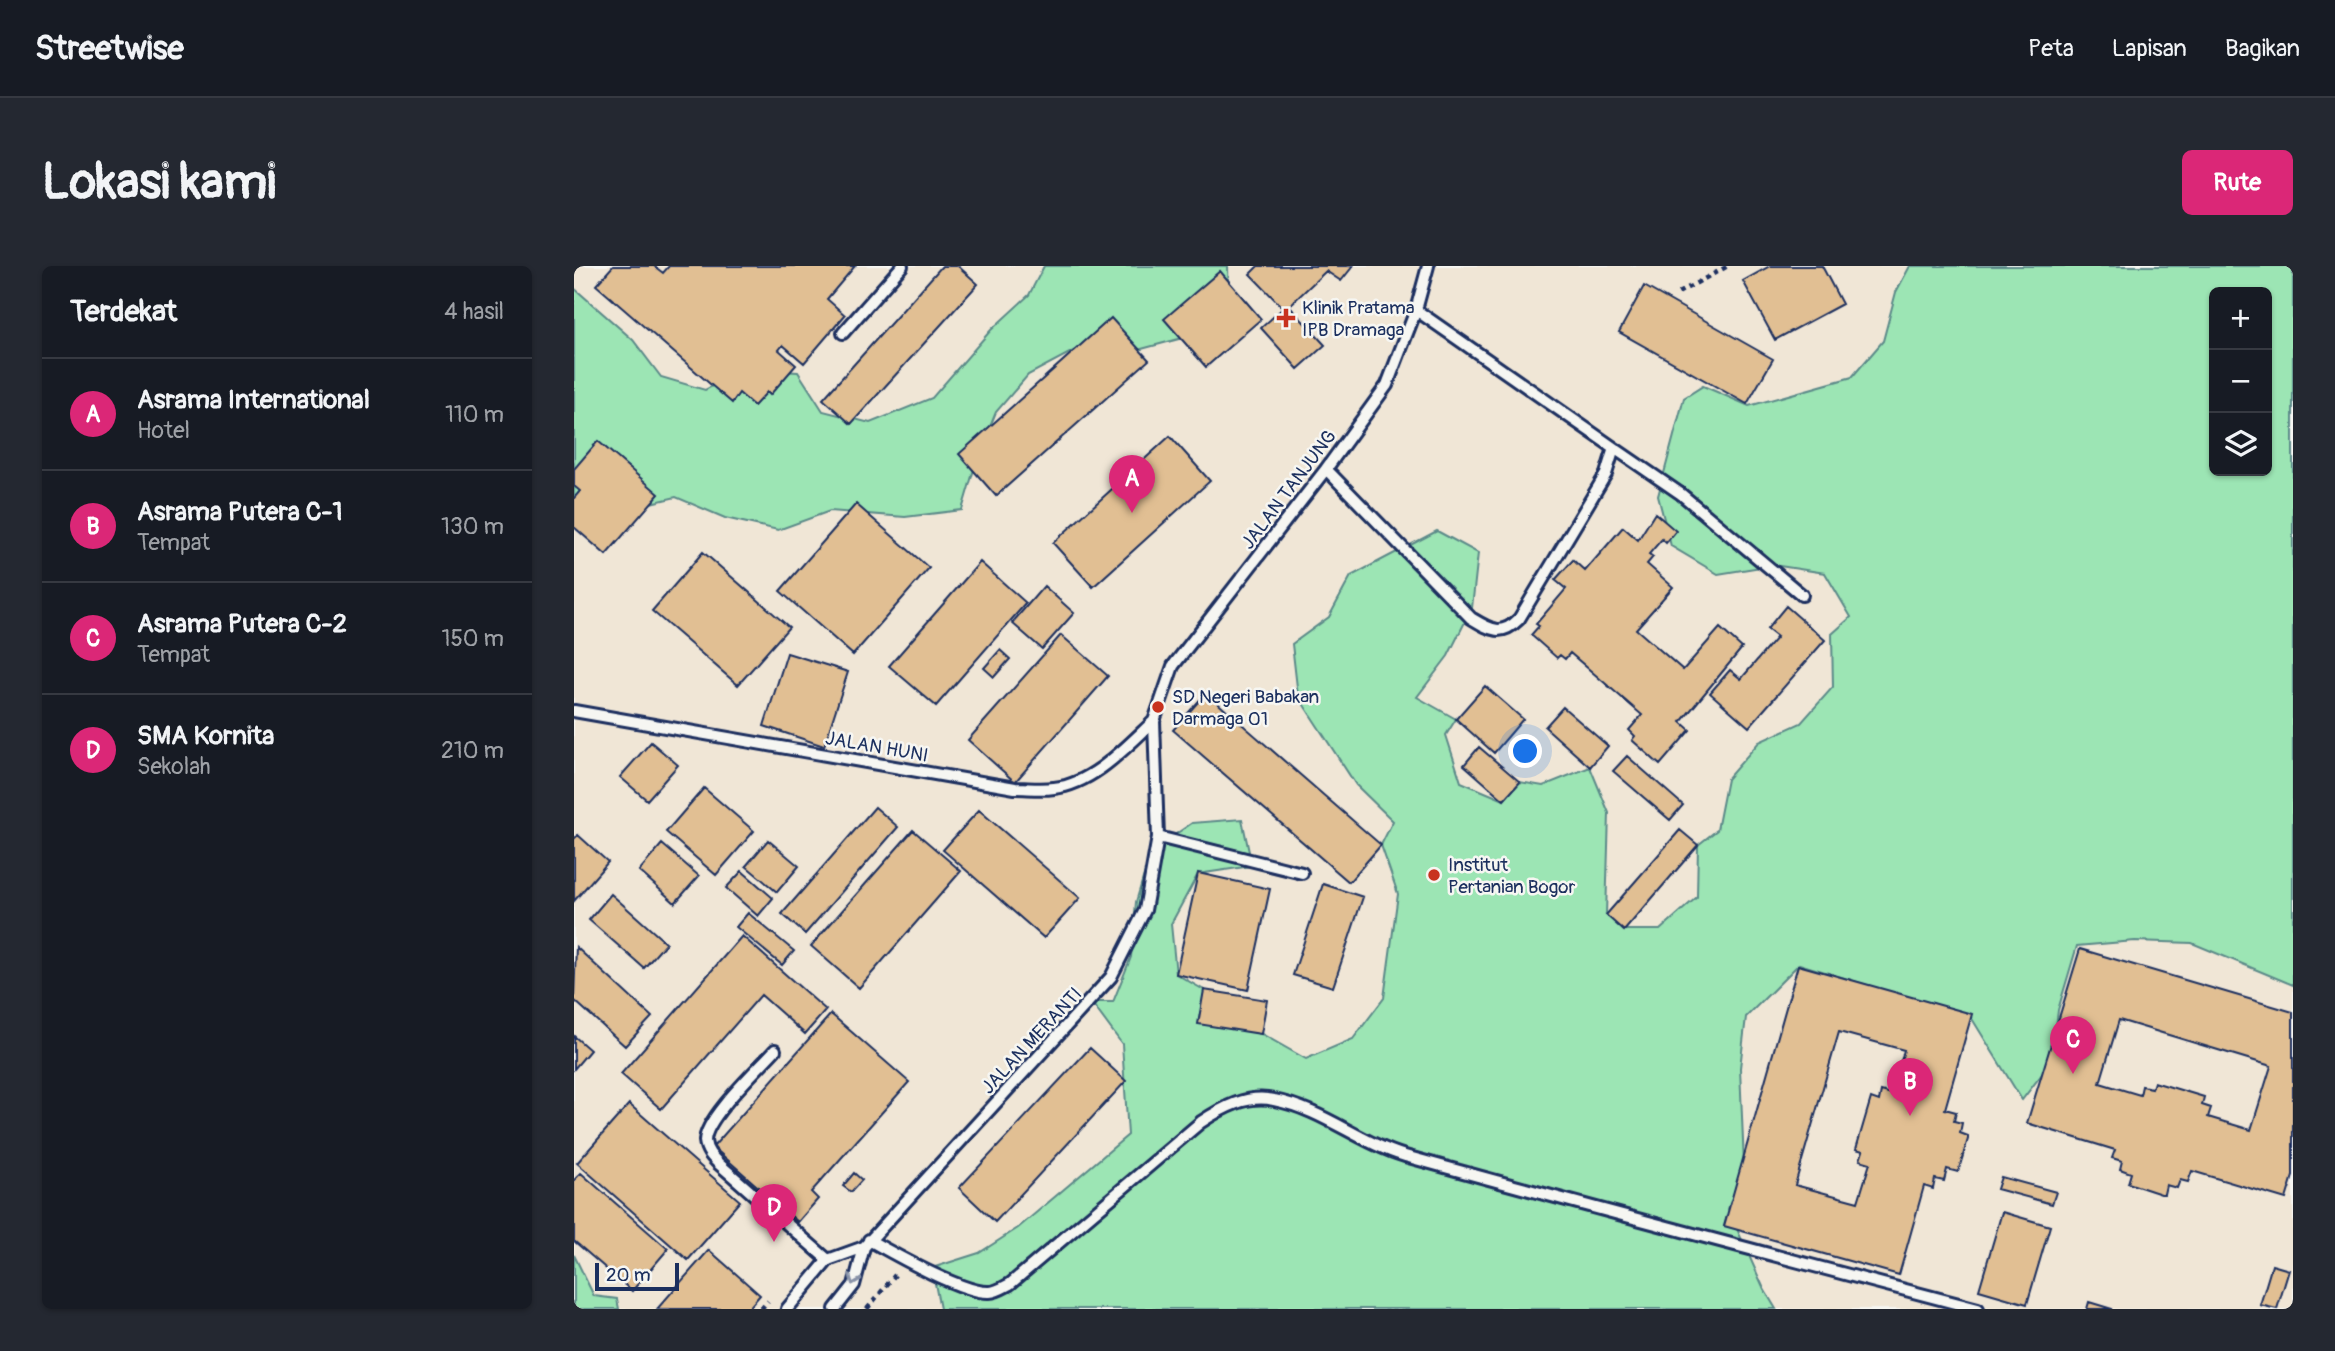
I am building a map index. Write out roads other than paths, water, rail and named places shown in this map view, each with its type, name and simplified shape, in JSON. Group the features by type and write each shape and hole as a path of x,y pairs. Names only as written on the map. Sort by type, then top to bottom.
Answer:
{"lane":[{"path":"843,333 902,266"},
{"name":"JALAN TANJUNG","path":"1154,721 1173,666 1326,470 1387,385 1416,310 1428,266"},
{"path":"1416,310 1665,481 1802,595"},
{"path":"1326,470 1471,618 1493,632 1506,631 1520,619 1606,474 1614,448"},
{"name":"JALAN HUNI","path":"574,711 1028,788 1056,788 1081,779 1115,758 1154,721"},
{"name":"JALAN MERANTI","path":"828,1260 867,1243 1111,977 1145,910 1158,837 1154,721"},
{"path":"1158,837 1302,873"},
{"path":"775,1050 708,1128 705,1140 708,1153 828,1260 787,1309"},
{"path":"835,1309 854,1285 867,1243 977,1292 993,1293 1010,1284 1201,1122 1228,1104 1273,1099 1317,1114 1398,1154 1597,1210 1978,1309"}],"place":[{"name":"Klinik Pratama IPB Dramaga","path":"1286,318"},
{"name":"Asrama International","path":"1132,513"},
{"name":"SD Negeri Babakan Darmaga 01","path":"1158,707"},
{"name":"Institut Pertanian Bogor","path":"1434,875"},
{"name":"Asrama Putera C-2","path":"2073,1074"},
{"name":"Asrama Putera C-1","path":"1910,1116"},
{"name":"SMA Kornita","path":"774,1242"}]}
